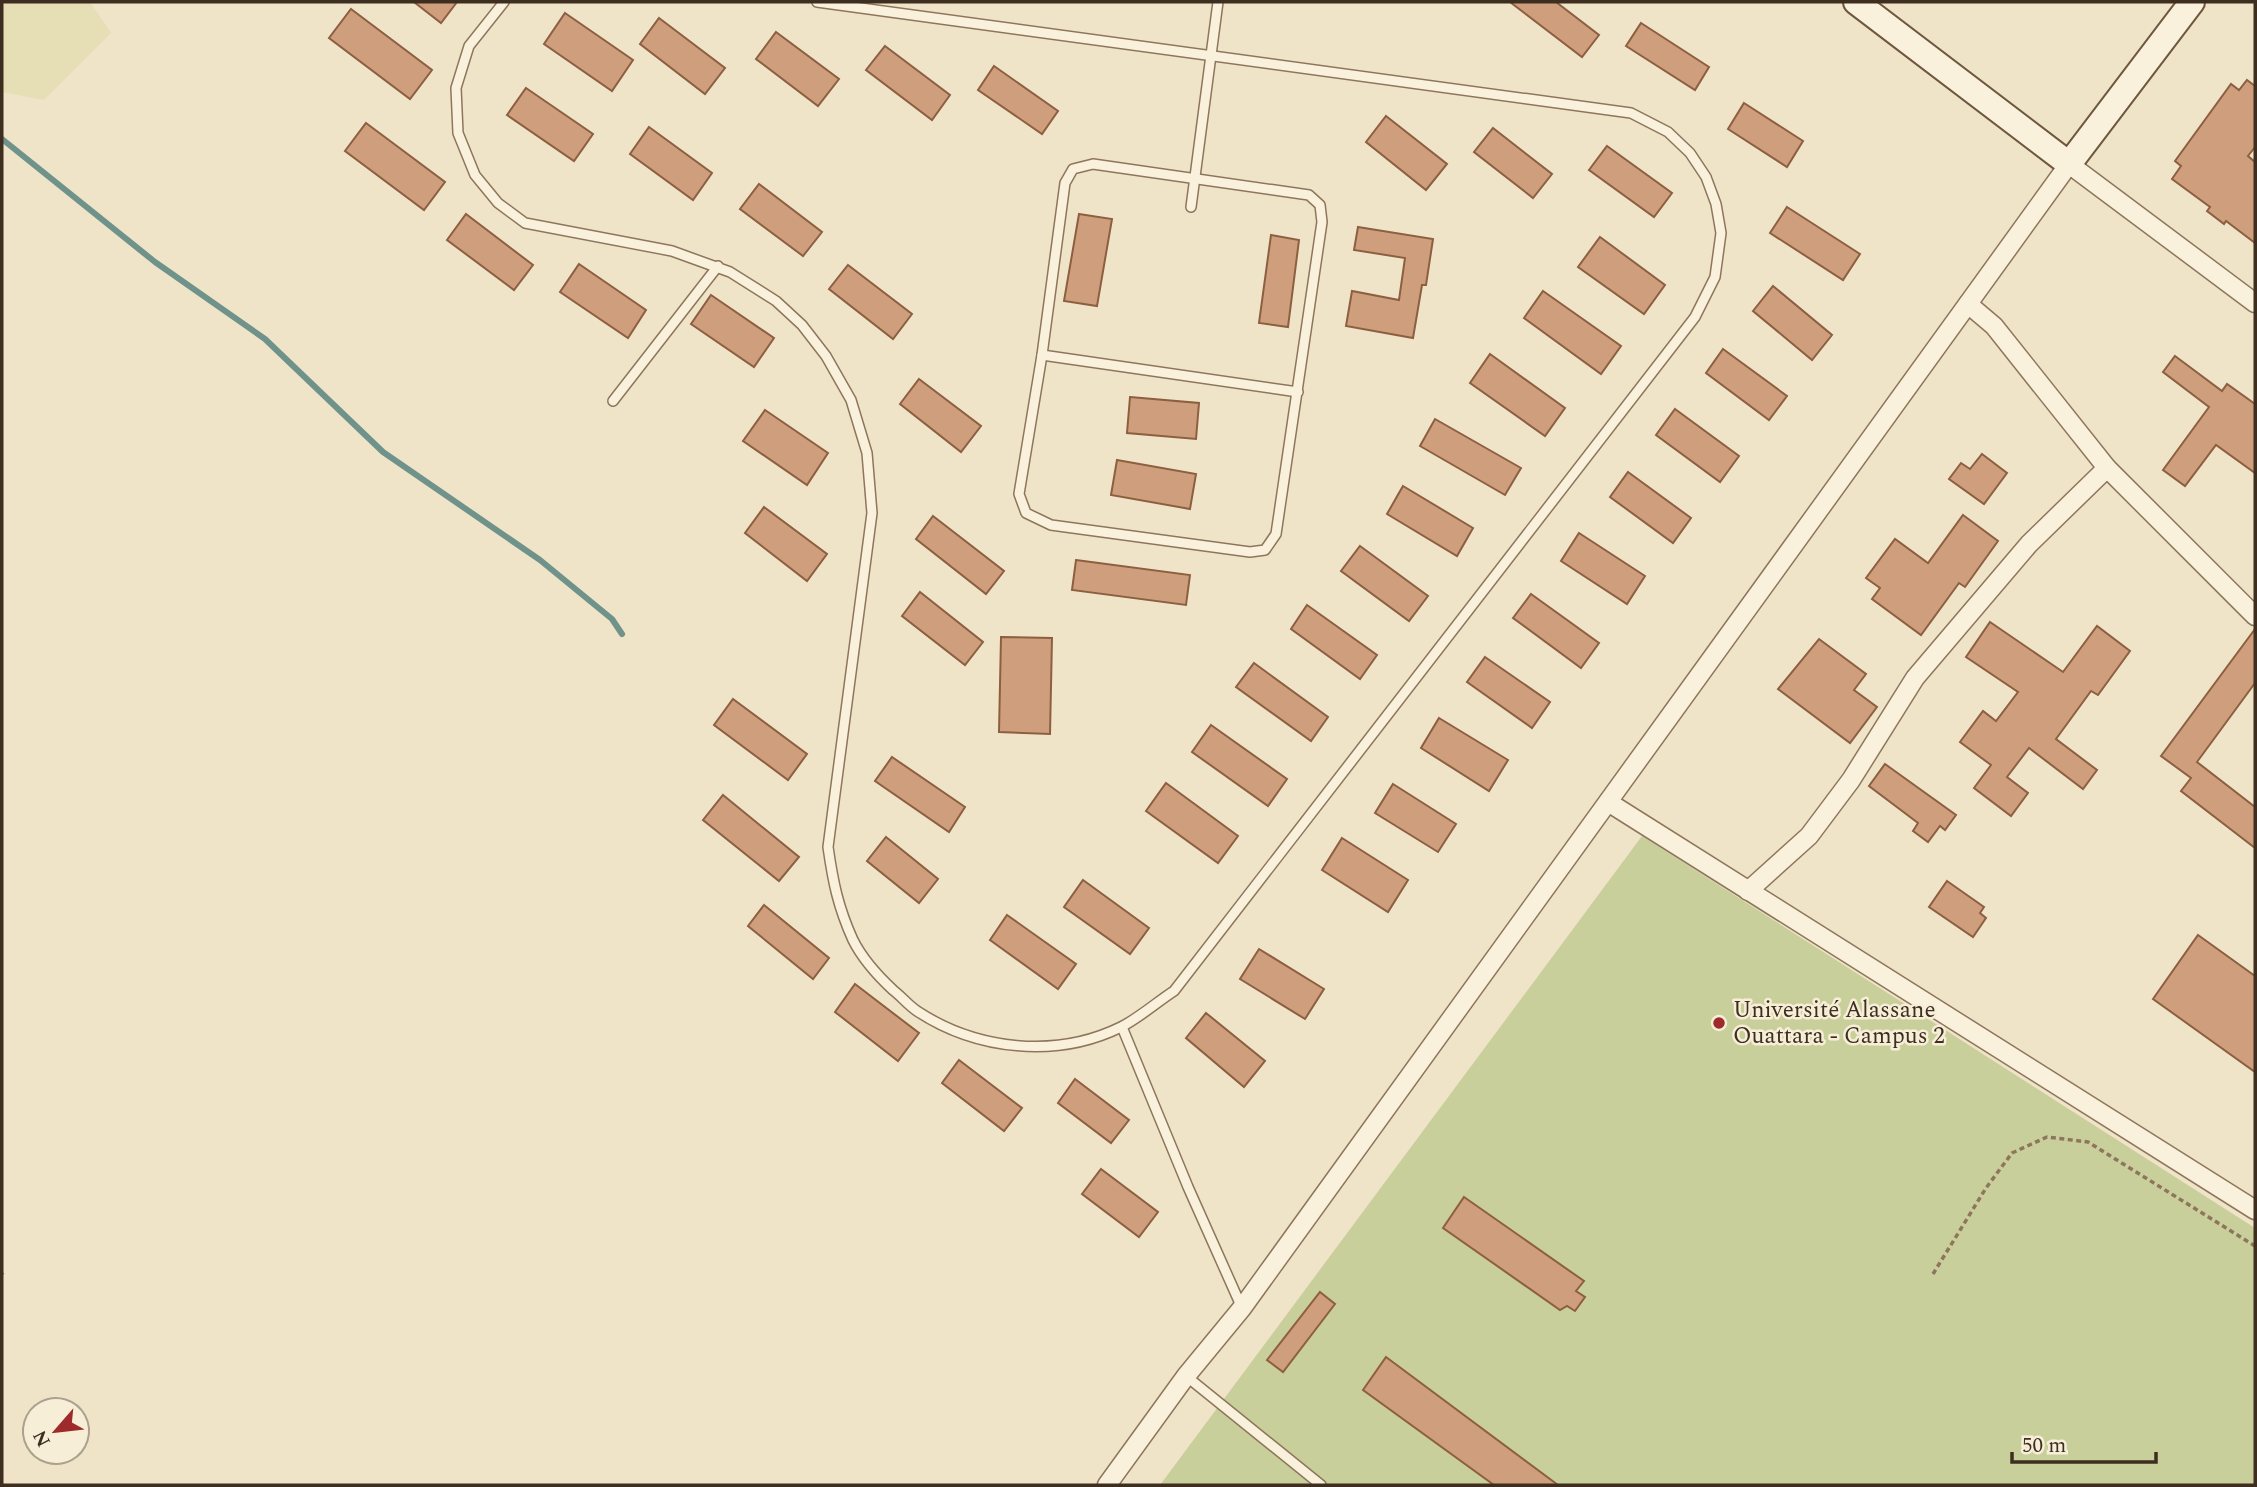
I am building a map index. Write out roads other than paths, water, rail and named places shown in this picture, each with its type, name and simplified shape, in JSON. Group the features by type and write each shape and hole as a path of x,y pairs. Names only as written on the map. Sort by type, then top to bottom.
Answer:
{"street":[{"path":"1856,2 2255,303"},
{"path":"1107,1485 1186,1376 1242,1308 2069,164 2192,2"},
{"path":"1968,304 1994,326 2107,468 2255,616"},
{"path":"1748,891 1809,836 1851,780 1915,678 2029,544 2107,468"},
{"path":"1608,802 2255,1210"}],"lane":[{"path":"504,2 469,46 456,88 458,133 475,175 498,203 525,223 672,251 718,266 776,301 802,325 826,356 851,400 867,453 872,513 828,848 835,895 854,942 879,977 916,1010 966,1036 1007,1045 1058,1046 1090,1039 1122,1027 1174,991 1695,317 1715,277 1721,233 1713,195 1706,177 1690,153 1668,132 1631,113 817,2"},
{"path":"1191,206 1219,2"},
{"path":"1093,164 1195,177 1309,195 1320,205 1322,222 1276,534 1265,550 1250,552 1051,525 1026,513 1019,494 1042,355 1065,183 1073,169 1093,164"},
{"path":"612,401 718,266"},
{"path":"1042,355 1298,392"},
{"path":"1122,1027 1188,1187 1242,1308"},
{"path":"1186,1376 1321,1485"}],"waterway":[{"path":"2,139 155,262 265,339 383,452 540,560 612,619 622,634"}],"place":[{"name":"Université Alassane Ouattara - Campus 2","path":"1719,1023"}]}
